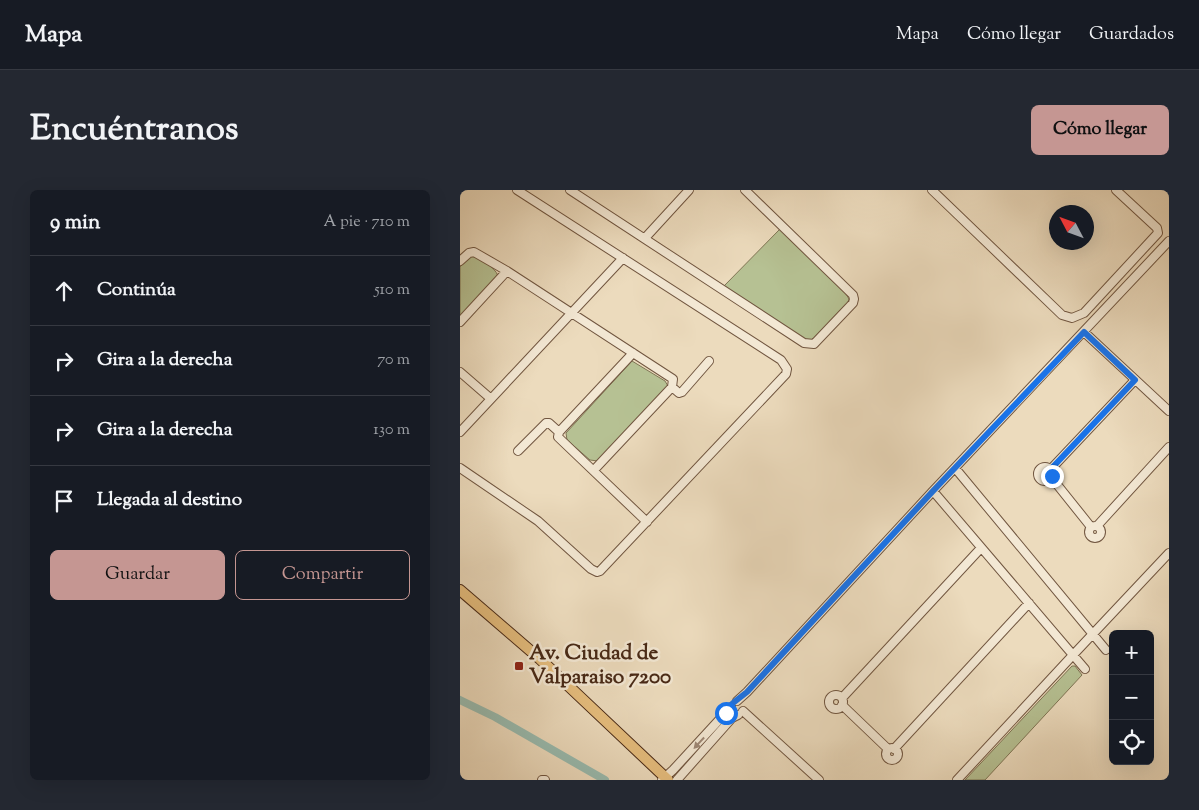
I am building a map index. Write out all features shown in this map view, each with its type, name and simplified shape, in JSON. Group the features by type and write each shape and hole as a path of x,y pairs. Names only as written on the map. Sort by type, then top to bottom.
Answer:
{"main road":[{"path":"460,590 540,659 665,779"}],"street":[{"path":"460,468 530,515 591,570 596,572 605,568 786,374 787,369 781,360 517,190"},
{"path":"570,190 804,343 814,344 853,302 853,295 745,190"},
{"path":"646,238 689,190"},
{"path":"932,190 1062,315 1072,318 1084,313 1158,233 1157,228 1116,190"},
{"path":"677,780 741,708 747,692 1169,240"},
{"path":"460,261 469,253 474,252 507,271 673,379 672,387 594,470"},
{"path":"460,432 623,258"},
{"path":"460,322 507,271"},
{"path":"1084,332 1169,411"},
{"path":"633,352 559,432 558,437 647,522"},
{"path":"672,387 682,392 709,361"},
{"path":"460,372 490,398"},
{"path":"1135,380 1051,474 1094,527 1169,447"},
{"path":"518,451 546,423 549,423 559,432"},
{"path":"955,468 1106,650"},
{"path":"933,491 1085,669"},
{"path":"981,548 842,702 891,749 1028,604"},
{"path":"957,780 1169,553"},
{"path":"665,779 733,703 741,708 819,780"}],"green space":[{"path":"780,229 849,299 810,340 805,339 724,286"},
{"path":"471,256 487,263 498,276 460,317 460,267"},
{"path":"632,361 665,381 668,386 598,461 590,460 567,440 566,433"},
{"path":"1072,666 1075,666 1082,675 985,780 965,780"}],"waterway":[{"path":"460,700 495,717 605,780"}],"place":[{"name":"Av. Ciudad de Valparaiso 7200","path":"519,666"}],"route":[{"path":"726,713 733,703 747,692 933,491 1084,332 1135,380 1050,470 1052,476"}]}
